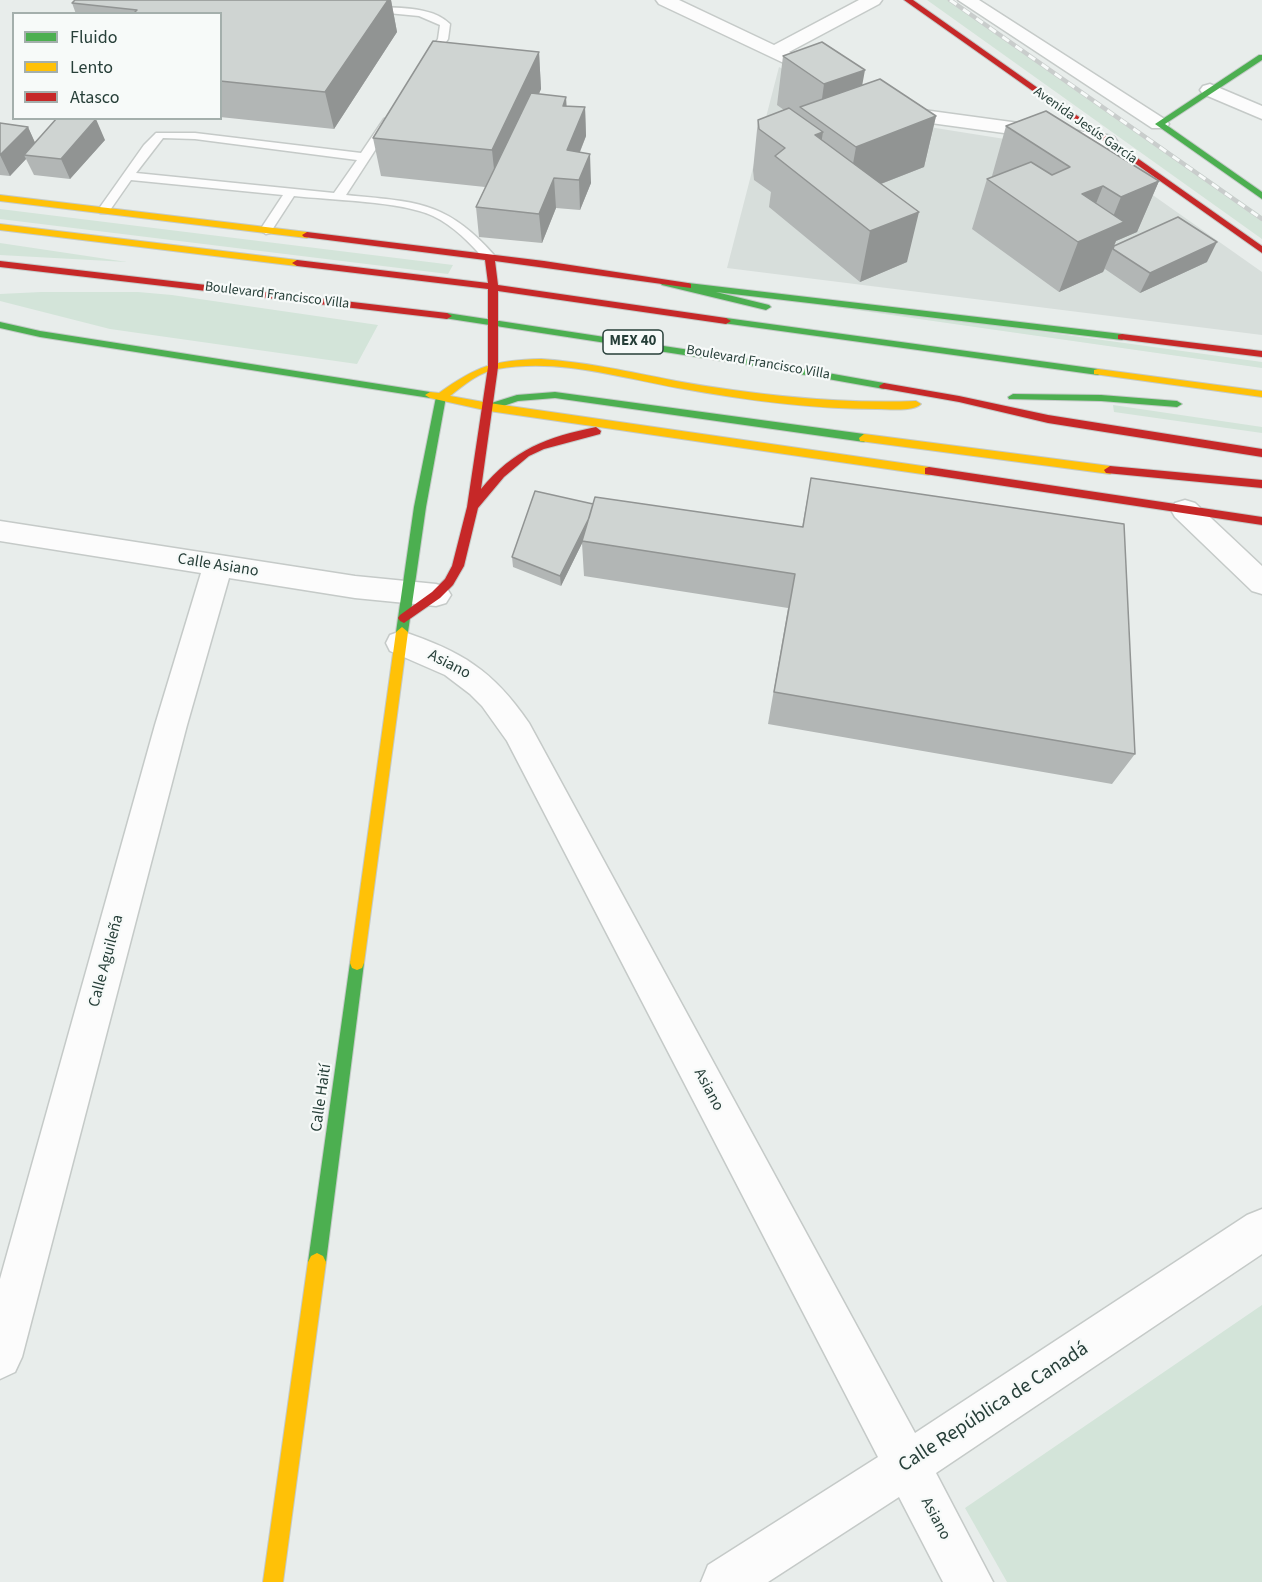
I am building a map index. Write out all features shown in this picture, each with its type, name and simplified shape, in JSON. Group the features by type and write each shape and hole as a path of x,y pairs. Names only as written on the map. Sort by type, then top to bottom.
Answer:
{"street":[{"path":"665,0 839,83"},
{"name":"Avenida Jesús García","path":"908,0 1262,250"},
{"path":"967,0 1159,124 1262,196"},
{"path":"776,51 864,1"},
{"path":"1159,124 1262,57"},
{"path":"1210,90 1262,112"},
{"path":"876,102 900,112 916,115 1107,141"},
{"path":"0,198 490,258 665,283 1262,354"},
{"name":"MEX 40","path":"0,227 493,287 889,344 1262,394"},
{"path":"412,612 449,582 458,566 473,507 493,367 493,287 490,258"},
{"name":"Boulevard Francisco Villa","path":"0,264 493,321 644,344 959,399 1048,418 1262,453"},
{"path":"30,282 89,274"},
{"path":"665,283 781,311"},
{"path":"801,317 889,344"},
{"path":"0,325 40,334 441,397 489,407 646,428 1262,521"},
{"path":"0,332 40,334"},
{"path":"441,397 456,386 493,367 532,362 558,364 761,396 863,407 1030,396 1101,398 1189,405"},
{"path":"489,407 534,395 579,398 996,456 1201,480 1262,484"},
{"name":"Calle Haití","path":"280,1570 412,612 420,507 441,397"},
{"path":"473,507 519,455 538,444 562,436 646,428"},
{"path":"1185,510 1262,583"},
{"name":"Calle Asiano","path":"0,531 218,566 412,612"},
{"name":"Calle Aguileña","path":"0,1357 168,737 218,566"},
{"name":"Asiano","path":"412,612 443,660 472,675 501,704 518,732 969,1582"},
{"name":"Calle República de Canadá","path":"725,1582 906,1466 1262,1230"}],"lane":[{"path":"364,8 423,15 433,17 445,24 444,37 424,66"},
{"path":"338,197 393,113"},
{"path":"104,210 155,139 169,134 364,158"},
{"path":"130,176 290,194 386,201 428,209 460,226 490,258"},
{"path":"266,230 290,194"}],"shaded area":[{"path":"779,67 885,120 1093,153 1262,272 1262,335 727,268"}],"green space":[{"path":"927,0 952,0 1262,216 1262,239"},
{"path":"0,209 453,265 448,274 0,219"},
{"path":"0,243 127,262 0,255"},
{"path":"138,292 172,295 378,325 357,364 110,329 0,301 0,294"},
{"path":"827,302 1262,362 1262,368 828,306"},
{"path":"1113,405 1262,427 1262,433 1114,412"},
{"path":"1262,1305 1262,1582 1007,1582 965,1508"}],"building":[{"path":"75,0 388,0 325,92 222,81 222,12 135,12 137,10 72,3"},
{"path":"433,41 539,52 492,150 373,138"},
{"path":"822,42 865,70 824,84 783,56"},
{"path":"880,79 936,116 856,147 800,107"},
{"path":"531,93 566,97 563,106 585,107 567,150 590,154 579,180 554,178 539,214 476,207"},
{"path":"789,108 823,132 815,135 919,212 870,231 775,156 785,148 759,129 758,120"},
{"path":"1046,111 1159,181 1121,197 1103,186 1082,194 1124,222 1078,242 987,179 1031,162 1052,175 1070,167 1006,126"},
{"path":"55,120 95,120 61,159 24,155"},
{"path":"0,123 28,127 0,155"},
{"path":"1178,217 1217,242 1150,273 1113,249 1114,246"},
{"path":"811,478 1124,524 1135,754 774,692 795,574 582,541 595,497 803,527"},
{"path":"535,491 593,504 589,518 560,576 512,557"}],"railway":[{"path":"950,0 1262,219"}],"traffic: fast":[{"path":"1262,57 1159,124 1262,196"},
{"path":"665,283 766,307"},
{"path":"688,286 1122,337"},
{"path":"447,316 749,362 884,386"},
{"path":"726,321 1098,372"},
{"path":"0,325 40,334 430,395"},
{"path":"489,407 517,398 555,395 864,438"},
{"path":"402,632 420,507 441,397"},
{"path":"1013,397 1101,398 1177,404"},
{"path":"317,1262 357,963"}],"traffic: slow":[{"path":"0,198 307,235"},
{"path":"0,227 297,263"},
{"path":"441,397 467,378 488,368 541,362 586,366 676,384 796,402 856,405 916,404"},
{"path":"1098,372 1262,394"},
{"path":"430,395 489,407 929,471"},
{"path":"864,438 1110,470"},
{"path":"357,963 402,632"},
{"path":"273,1582 317,1262"}],"traffic: jam":[{"path":"908,0 1262,250"},
{"path":"307,235 544,264 688,286"},
{"path":"404,618 436,595 449,582 458,566 473,507 493,367 493,287 490,258"},
{"path":"297,263 493,287 726,321"},
{"path":"0,264 447,316"},
{"path":"1122,337 1262,354"},
{"path":"884,386 959,399 1048,419 1262,453"},
{"path":"474,506 500,475 526,454 556,440 596,431"},
{"path":"1110,470 1262,484"},
{"path":"929,471 1262,521"}]}
